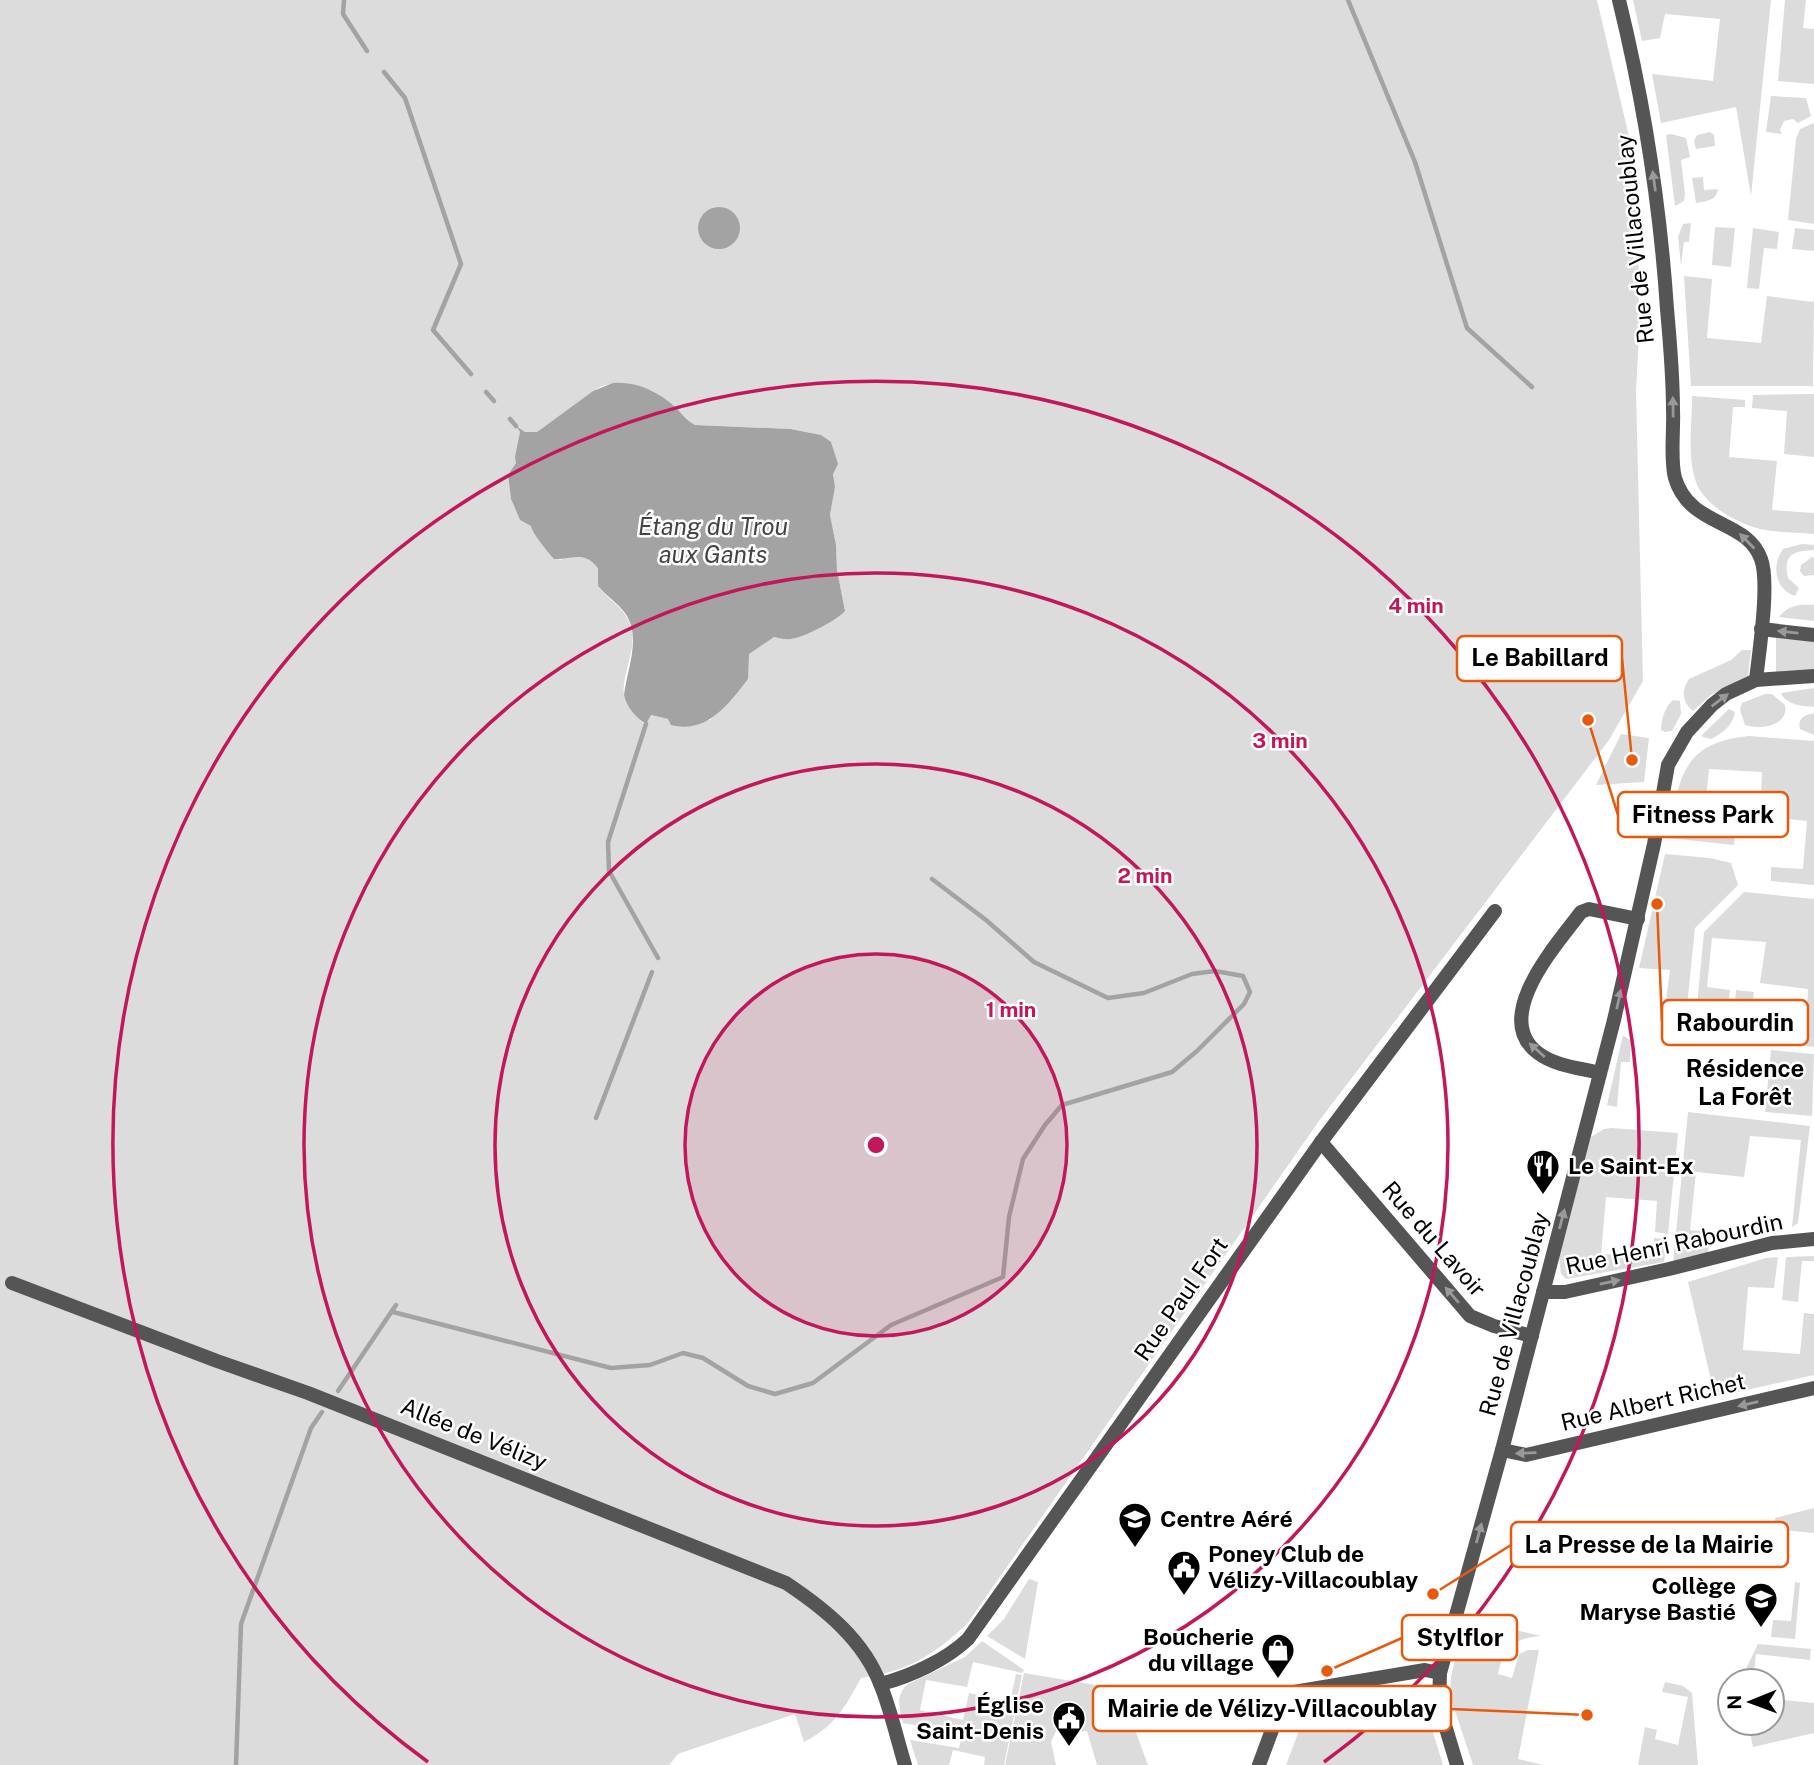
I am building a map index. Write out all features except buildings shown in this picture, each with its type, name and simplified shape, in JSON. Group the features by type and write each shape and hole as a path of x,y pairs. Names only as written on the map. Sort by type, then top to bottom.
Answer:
{"street":[{"name":"Rue de Villacoublay","path":"1619,0 1643,107 1662,241 1673,391 1674,475 1681,494 1691,506 1742,535 1754,546 1761,559 1765,579 1761,629"},
{"path":"1814,635 1761,629 1756,680 1814,676"},
{"name":"Rue de Villacoublay","path":"1457,1765 1439,1705 1440,1674 1502,1450 1600,1073 1638,919 1665,778 1675,751 1687,732 1712,705 1726,694 1756,680"},
{"path":"1600,1073 1553,1061 1536,1052 1525,1037 1520,1021 1523,1004 1535,975 1581,912 1589,909 1638,919"},
{"name":"Rue Paul Fort","path":"881,1684 943,1658 968,1639 1321,1142 1495,911"},
{"name":"Rue du Lavoir","path":"1321,1142 1470,1316 1494,1326 1532,1336"},
{"name":"Rue Henri Rabourdin","path":"1543,1292 1565,1292 1772,1242 1814,1239"},
{"name":"Allée de Vélizy","path":"12,1283 308,1393 786,1583 814,1602 849,1633 866,1656 881,1684 905,1765"},
{"name":"Rue Albert Richet","path":"1502,1450 1526,1455 1814,1388"},
{"path":"1259,1765 1282,1703 1294,1692 1425,1670 1440,1674"}],"shaded area":[{"path":"0,0 1597,0 1638,175 1639,333 1636,392 1643,681 1609,740 1319,1121 967,1624 919,1660 893,1671 861,1678 832,1722 804,1742 795,1714 678,1754 669,1765 0,1765","holes":["616,383 655,392 695,425 791,429 812,433 833,474 835,487 830,515 845,611 812,632 791,639 774,637 748,654 748,679 710,720 668,719 650,715 646,724 637,717 624,695 632,642 630,624 624,613 598,586 599,568 586,559 571,557 560,560 549,553 531,526 520,520 511,499 508,476 516,463 520,432 517,428 525,432 537,432 593,391"]},
{"path":"1633,0 1771,0 1751,196 1736,107 1661,123 1652,74 1713,81 1720,19 1665,14 1660,38 1642,41"},
{"path":"1785,0 1806,0 1803,28 1814,29 1814,84 1778,81"},
{"path":"1771,96 1806,98 1811,116 1798,123 1793,119 1784,121 1780,130 1782,134 1766,132"},
{"path":"1814,123 1814,224 1788,220 1796,139 1800,129"},
{"path":"1710,132 1714,135 1715,146 1696,149 1694,141 1697,135"},
{"path":"1666,135 1686,138 1690,157 1681,160 1685,194 1684,201 1675,206"},
{"path":"1703,177 1704,190 1718,189 1717,193 1707,201 1696,203 1692,178"},
{"path":"1691,223 1689,242 1684,242 1681,265 1678,237 1683,224"},
{"path":"1715,227 1735,228 1731,267 1712,265"},
{"path":"1753,228 1779,232 1777,249 1764,248 1759,289 1747,288"},
{"path":"1795,228 1814,230 1814,251 1792,249"},
{"path":"1684,276 1712,279 1707,338 1761,343 1767,296 1813,302 1814,298 1813,386 1691,386"},
{"path":"1814,394 1814,457 1784,454 1787,411 1752,408 1753,395"},
{"path":"1692,396 1745,400 1745,407 1733,407 1729,457 1777,461 1772,510 1814,513 1814,534 1760,529 1732,518 1707,499 1700,491 1693,472"},
{"path":"1802,544 1814,545 1814,550 1800,551 1788,559 1788,578 1799,588 1795,596 1779,583 1776,569 1783,549"},
{"path":"1812,557 1814,575 1804,576 1800,571 1801,565"},
{"path":"1814,605 1814,621 1779,617 1795,606"},
{"path":"1776,635 1814,638 1814,670 1776,674"},
{"path":"1742,650 1751,650 1748,676 1711,695 1693,711 1684,696 1689,679 1731,660"},
{"path":"1814,688 1814,707 1790,702 1781,693"},
{"path":"1772,694 1785,705 1783,718 1772,725 1745,725 1740,710 1742,703"},
{"path":"1673,700 1680,701 1681,714 1672,731 1665,732 1661,730 1663,718"},
{"path":"1729,709 1735,712 1727,728 1711,739 1703,737 1702,735"},
{"path":"1814,713 1814,735 1800,729 1799,725 1802,718"},
{"path":"1621,734 1649,738 1644,782 1596,785"},
{"path":"1749,736 1814,741 1814,885 1771,881 1771,867 1803,869 1807,821 1760,816 1762,772 1709,769 1704,818 1737,821 1734,845 1668,838 1680,782 1696,756 1708,747 1726,740"},
{"path":"1665,854 1710,858 1731,863 1738,885 1695,928 1686,1016 1664,1014 1670,970 1639,968"},
{"path":"1744,892 1814,899 1814,1047 1780,1043 1780,1038 1801,1039 1808,989 1760,983 1766,942 1712,938 1707,987 1730,990 1725,1039 1694,1037 1704,932"},
{"path":"1736,990 1754,992 1751,1034 1774,1037 1773,1044 1731,1040"},
{"path":"1623,1035 1631,1041 1630,1062 1621,1062 1617,1107 1607,1105"},
{"path":"1771,1050 1814,1054 1812,1116 1765,1112"},
{"path":"1688,1112 1810,1126 1798,1223 1792,1227 1801,1140 1750,1136 1744,1177 1696,1172 1690,1230 1710,1232 1708,1254 1673,1263"},
{"path":"1611,1128 1678,1133 1668,1234 1655,1232 1657,1201 1606,1197 1601,1254 1652,1256 1654,1238 1667,1239 1664,1262 1566,1279 1561,1274 1559,1257 1591,1137"},
{"path":"1814,1256 1814,1261 1802,1261 1798,1302 1782,1300 1786,1257"},
{"path":"1778,1257 1774,1288 1748,1287 1743,1350 1800,1354 1804,1313 1814,1314 1814,1375 1715,1397 1688,1282 1766,1258"},
{"path":"1814,1508 1814,1533 1774,1529 1775,1518"},
{"path":"1029,1579 1038,1582 1025,1659 987,1636 1004,1619"},
{"path":"1795,1582 1800,1583 1795,1639 1771,1637 1773,1620 1791,1621"},
{"path":"1465,1618 1541,1636 1523,1639 1511,1646 1503,1657 1498,1674 1512,1678 1519,1654 1528,1650 1539,1650 1518,1759 1544,1765 1473,1765 1450,1696 1451,1677"},
{"path":"982,1641 1024,1670 1022,1673 973,1662 967,1687 926,1680 920,1710 963,1720 969,1693 1010,1702 1016,1674 1022,1675 1004,1765 984,1765 985,1757 953,1750 949,1765 918,1765 910,1740 959,1748 962,1734 903,1723 899,1707 901,1693 908,1684 965,1657"},
{"path":"1758,1644 1811,1649 1810,1660 1756,1654 1755,1667 1747,1667"},
{"path":"1024,1673 1120,1689 1148,1765 1097,1765 1087,1731 1076,1732 1069,1728 1056,1731 1051,1742 1056,1765 1005,1765"},
{"path":"1665,1682 1683,1686 1692,1693 1698,1765 1638,1765 1645,1727 1657,1730 1655,1739 1678,1745 1688,1697 1662,1692"},
{"path":"1420,1692 1425,1695 1429,1719 1443,1765 1286,1765 1306,1712"},
{"path":"1786,1700 1814,1703 1814,1733 1753,1747 1751,1737 1786,1737"}],"water":[{"path":"719,207 734,213 740,228 734,243 719,249 704,243 698,228 704,213"},
{"name":"Étang du Trou aux Gants","path":"613,383 638,385 654,392 695,425 791,429 821,435 831,442 838,464 833,474 835,487 830,515 845,611 812,632 791,639 774,637 749,654 748,679 716,715 695,725 671,725 668,719 651,715 646,724 632,711 624,695 633,643 630,622 625,613 598,586 598,568 593,562 577,557 554,559 531,526 520,520 511,499 508,475 516,463 520,432 516,426 525,432 537,432 593,391"}],"waterway":[{"path":"344,0 343,14 367,51"},
{"path":"1348,0 1415,162 1467,328 1532,387"},
{"path":"384,72 405,98 461,264 433,330 471,374"},
{"path":"486,392 494,401"},
{"path":"510,419 516,426"},
{"path":"646,724 608,842 609,871 658,958"},
{"path":"393,1312 611,1368 650,1365 683,1353 703,1358 748,1386 775,1394 813,1383 891,1325 1003,1277 1009,1217 1023,1159 1062,1105 1172,1072 1244,1004 1250,992 1243,976 1215,971 1192,974 1144,993 1108,998 1034,962 986,920 932,879"},
{"path":"596,1118 652,972"},
{"path":"338,1391 396,1305"},
{"path":"236,1765 241,1624 311,1428 322,1412"}],"place":[{"name":"Fitness Park","path":"1588,720"},
{"name":"Le Babillard","path":"1632,760"},
{"name":"Rabourdin","path":"1657,904"},
{"name":"Le Saint-Ex","path":"1543,1196"},
{"name":"Centre Aéré","path":"1135,1549"},
{"name":"La Presse de la Mairie","path":"1433,1594"},
{"name":"Poney Club de Vélizy-Villacoublay","path":"1184,1597"},
{"name":"Collège Maryse Bastié","path":"1761,1629"},
{"name":"Stylflor","path":"1327,1671"},
{"name":"Boucherie du village","path":"1278,1680"},
{"name":"Mairie de Vélizy-Villacoublay","path":"1587,1715"},
{"name":"Église Saint-Denis","path":"1069,1748"}],"district":[{"name":"Résidence La Forêt","path":"1745,1083"}]}
